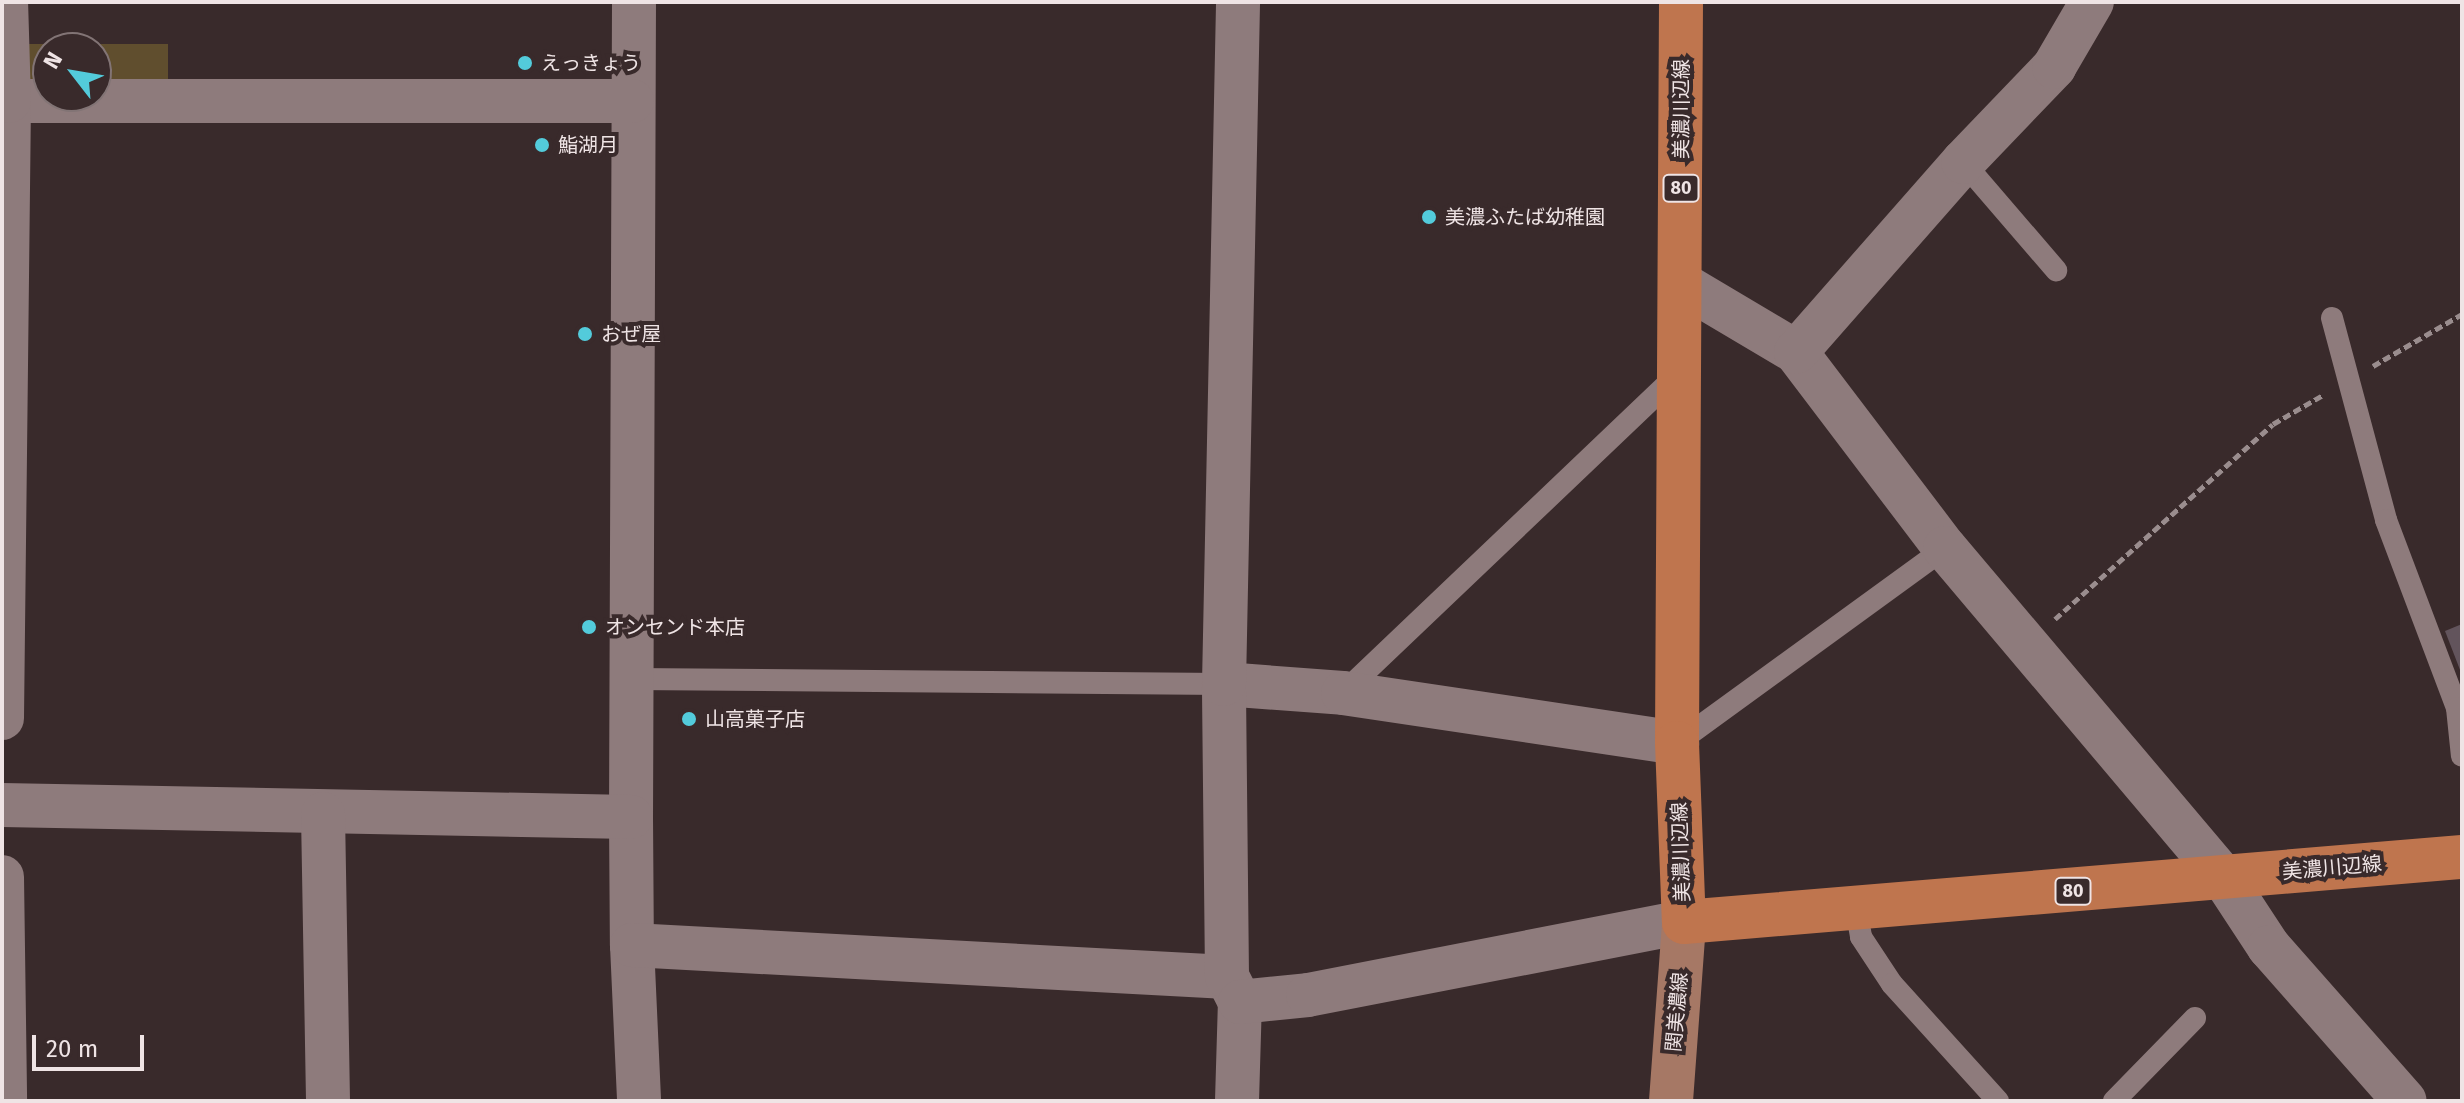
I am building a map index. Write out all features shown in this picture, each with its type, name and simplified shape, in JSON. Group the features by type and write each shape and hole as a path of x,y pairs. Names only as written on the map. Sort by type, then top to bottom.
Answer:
{"main road":[{"name":"美濃川辺線","path":"1681,2 1677,743 1684,922 2462,857"},
{"name":"関美濃線","path":"1671,1101 1684,922"}],"street":[{"path":"2,718 6,2"},
{"path":"634,2 631,817 632,945 639,1101"},
{"path":"1237,1101 1224,684 1238,2"},
{"path":"1796,352 1963,162 2054,67 2092,2"},
{"path":"5,101 632,101"},
{"path":"1680,283 1796,352 1945,548 2223,877 2269,947 2405,1101"},
{"path":"1224,684 1343,693 1677,743"},
{"path":"2,805 323,814 631,817"},
{"path":"323,814 328,1101"},
{"path":"2,877 5,1101"},
{"path":"632,945 1308,995 1684,922"}],"lane":[{"path":"1963,162 2056,270"},
{"path":"2332,318 2386,520 2457,708 2462,756"},
{"path":"1343,693 1677,375"},
{"path":"1677,743 1945,548"},
{"path":"632,679 1224,684"},
{"path":"1856,908 1861,937 1892,984 1998,1101"},
{"path":"2114,1101 2195,1018"}],"path":[{"path":"2026,644 2273,424 2462,314"}],"shaded area":[{"path":"28,44 32,44 32,86 28,86"},
{"path":"112,44 168,44 168,85 112,85"}],"building":[{"path":"2462,624 2462,675 2445,631"}],"place":[{"name":"えっきょう","path":"525,63"},
{"name":"鮨湖月","path":"542,145"},
{"name":"美濃ふたば幼稚園","path":"1429,217"},
{"name":"おぜ屋","path":"585,334"},
{"name":"オンセンド本店","path":"589,627"},
{"name":"山高菓子店","path":"689,719"}]}
